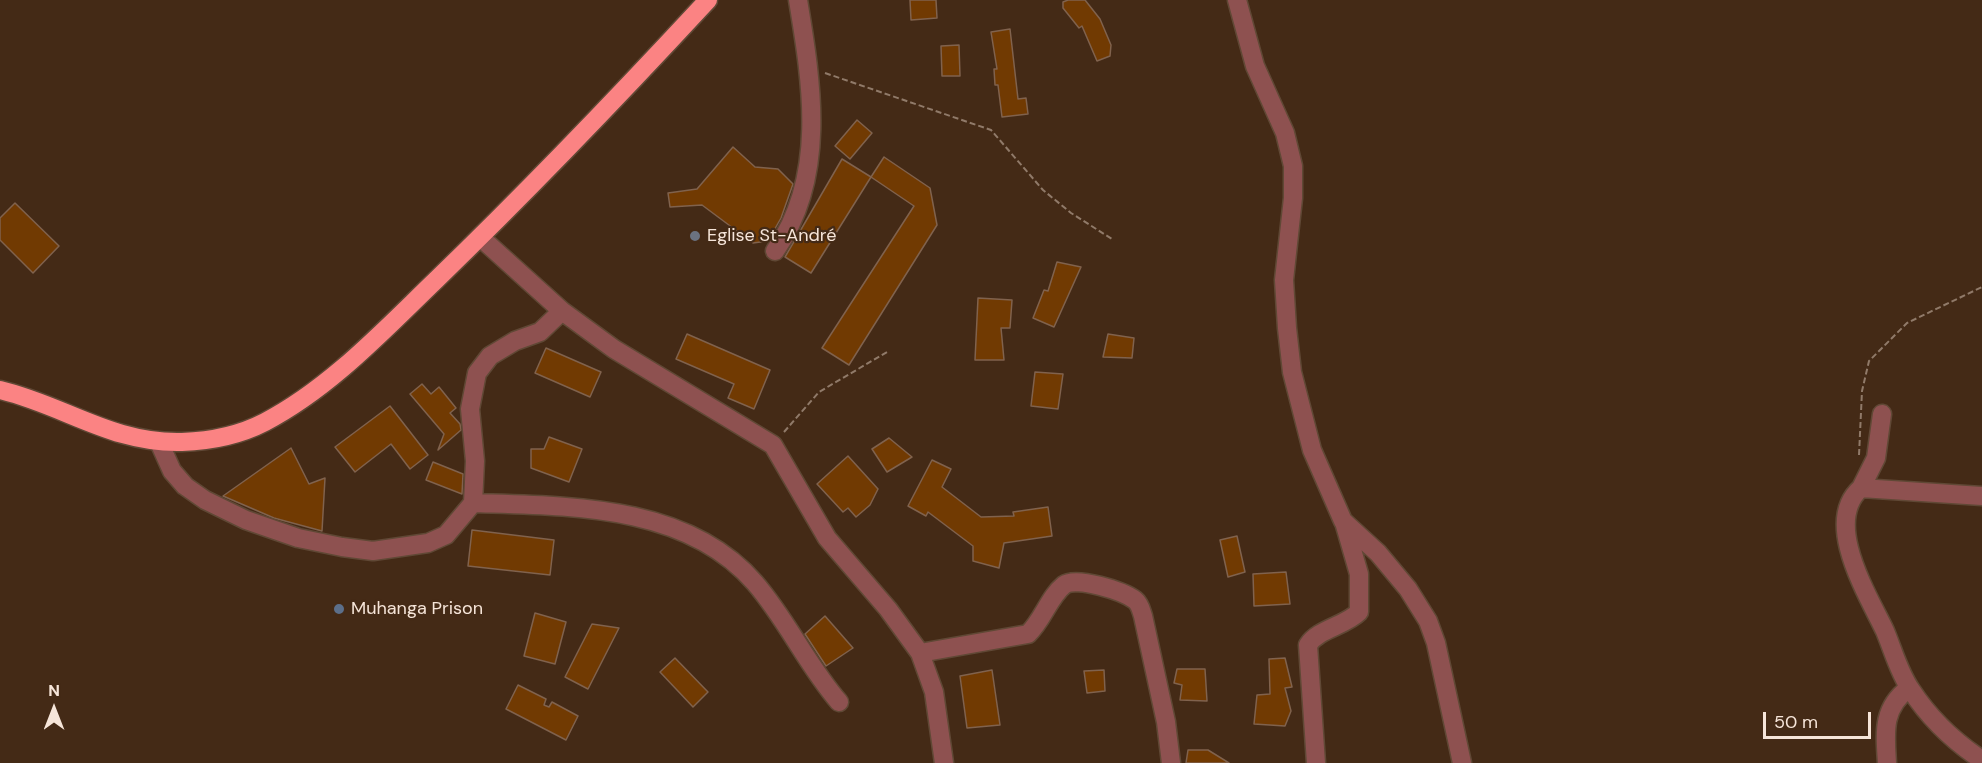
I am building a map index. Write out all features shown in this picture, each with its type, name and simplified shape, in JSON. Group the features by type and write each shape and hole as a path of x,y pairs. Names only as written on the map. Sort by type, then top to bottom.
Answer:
{"highway":[{"path":"2,388 114,434 159,442 212,439 235,434 265,422 330,378 367,347 480,237 708,0"}],"street":[{"path":"775,251 789,232 804,192 812,131 808,68 798,0"},
{"path":"1237,0 1255,66 1285,133 1293,165 1293,198 1284,280 1292,372 1312,450 1343,521 1359,574 1359,612 1346,623 1313,639 1308,645 1316,763"},
{"path":"480,237 562,311 614,349 773,445 827,538 888,609 920,653 934,692 944,763"},
{"path":"159,442 172,471 185,486 205,500 264,526 342,547 373,551 428,543 446,535 473,503 475,461 470,409 477,373 490,356 515,341 540,332 562,311"},
{"path":"1882,414 1876,458 1861,488 1852,495 1846,513 1850,552 1909,688 1946,734 1982,760"},
{"path":"1861,488 1982,496"},
{"path":"473,503 565,505 645,520 697,537 734,562 753,581 789,627 820,680 839,702"},
{"path":"1343,521 1378,553 1408,589 1424,613 1436,643 1462,763"},
{"path":"920,653 1028,633 1036,626 1061,588 1071,581 1083,582 1128,596 1138,602 1143,616 1166,722 1171,763"},
{"path":"1887,763 1886,717 1898,696 1909,688"}],"path":[{"path":"808,68 991,130 1029,177 1043,190 1071,213 1113,239"},
{"path":"1859,456 1862,391 1869,361 1907,323 1982,287"},
{"path":"773,445 801,409 819,392 887,352"}],"building":[{"path":"910,0 936,0 937,18 911,20"},
{"path":"1085,0 1100,19 1111,45 1110,56 1097,61 1082,26 1079,28 1063,8 1063,2"},
{"path":"1010,29 1018,99 1026,98 1028,114 1002,117 998,85 995,85 994,69 997,69 991,32"},
{"path":"959,45 960,76 942,76 941,46"},
{"path":"857,120 872,133 850,159 835,146"},
{"path":"733,147 755,167 778,169 793,184 781,218 768,241 753,243 702,205 670,207 668,193 697,189"},
{"path":"884,157 930,188 937,225 849,365 822,348 914,206 871,177"},
{"path":"842,159 871,177 811,273 785,257"},
{"path":"15,203 59,246 33,273 0,240 0,218"},
{"path":"1057,262 1081,267 1054,327 1033,318 1044,290 1048,291"},
{"path":"978,298 1012,300 1010,328 1001,328 1004,360 975,360"},
{"path":"687,334 770,370 754,409 728,398 734,384 676,359"},
{"path":"1108,334 1134,338 1132,358 1103,357"},
{"path":"546,348 601,372 590,397 535,373"},
{"path":"1035,372 1063,374 1058,409 1031,406"},
{"path":"422,384 431,394 439,387 456,408 450,413 460,424 461,430 438,450 444,434 410,394"},
{"path":"390,406 428,455 410,469 391,444 355,472 335,447"},
{"path":"549,437 582,449 569,482 531,468 531,449 544,449"},
{"path":"889,438 912,457 887,472 872,449"},
{"path":"291,448 309,484 325,478 322,531 274,518 223,496"},
{"path":"848,456 878,489 870,505 856,517 848,508 843,512 817,484"},
{"path":"932,460 951,469 942,487 981,517 1014,516 1013,512 1048,507 1052,536 1004,543 999,568 973,561 973,546 928,512 926,516 908,506"},
{"path":"433,462 463,474 462,494 426,480"},
{"path":"472,530 554,540 550,575 468,566"},
{"path":"1237,536 1245,572 1228,577 1220,540"},
{"path":"1286,572 1290,604 1254,606 1253,574"},
{"path":"535,613 566,622 555,664 524,656"},
{"path":"825,616 853,648 826,666 805,634"},
{"path":"592,624 619,628 588,689 565,677"},
{"path":"675,658 708,692 693,707 660,672"},
{"path":"1285,658 1292,687 1285,688 1291,711 1285,726 1254,724 1257,695 1270,694 1269,659"},
{"path":"1177,669 1205,669 1207,701 1180,700 1182,685 1174,683"},
{"path":"992,670 1000,725 967,728 960,676"},
{"path":"1104,670 1105,691 1087,693 1084,671"},
{"path":"518,685 546,699 544,705 549,707 552,702 578,716 566,740 506,709"},
{"path":"1188,750 1208,750 1229,763 1186,763"}],"place":[{"name":"Eglise St-André","path":"695,236"},
{"name":"Muhanga Prison","path":"339,609"}]}
